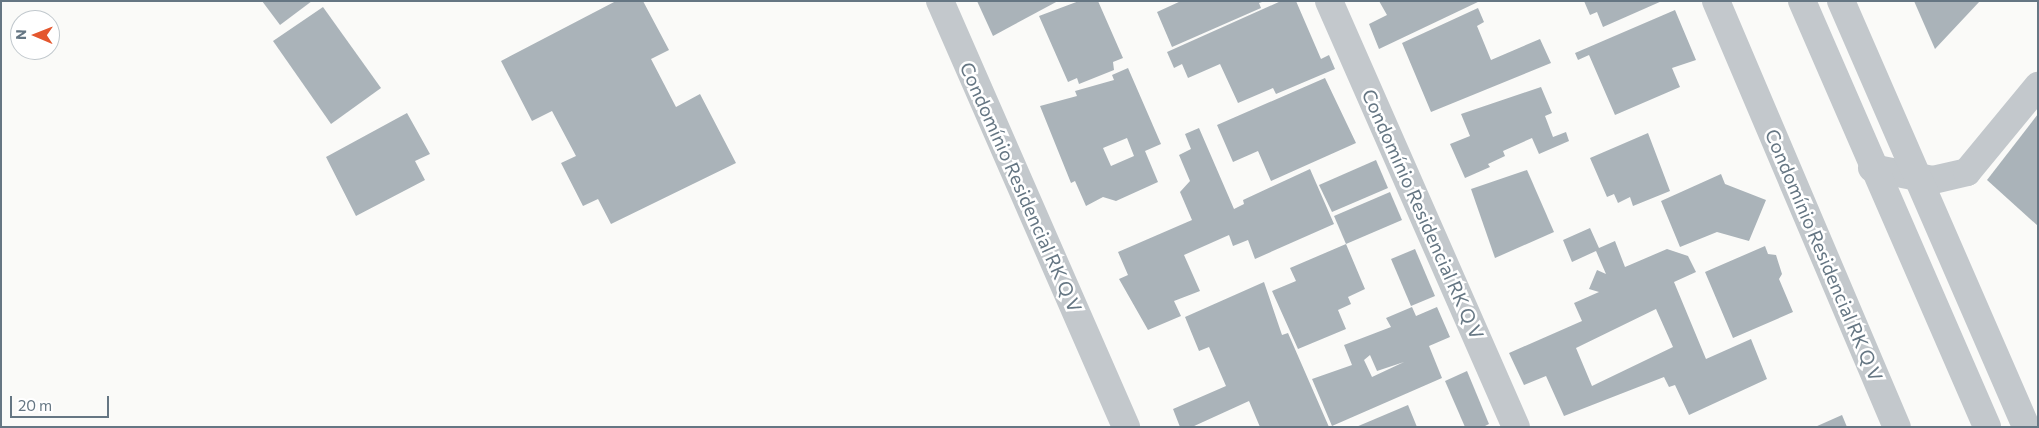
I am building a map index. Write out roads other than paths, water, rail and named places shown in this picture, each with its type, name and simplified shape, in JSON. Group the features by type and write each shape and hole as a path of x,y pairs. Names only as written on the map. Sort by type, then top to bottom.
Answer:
{"street":[{"name":"Condomínio Residencial RK Q V","path":"940,1 1126,427"},
{"name":"Condomínio Residencial RK Q V","path":"1328,1 1516,427"},
{"name":"Condomínio Residencial RK Q V","path":"1716,1 1897,427"},
{"path":"1802,1 1872,168 1987,427"},
{"path":"1842,1 2026,427"},
{"path":"1872,168 1918,178 1950,178 1967,172 2038,86"}]}
